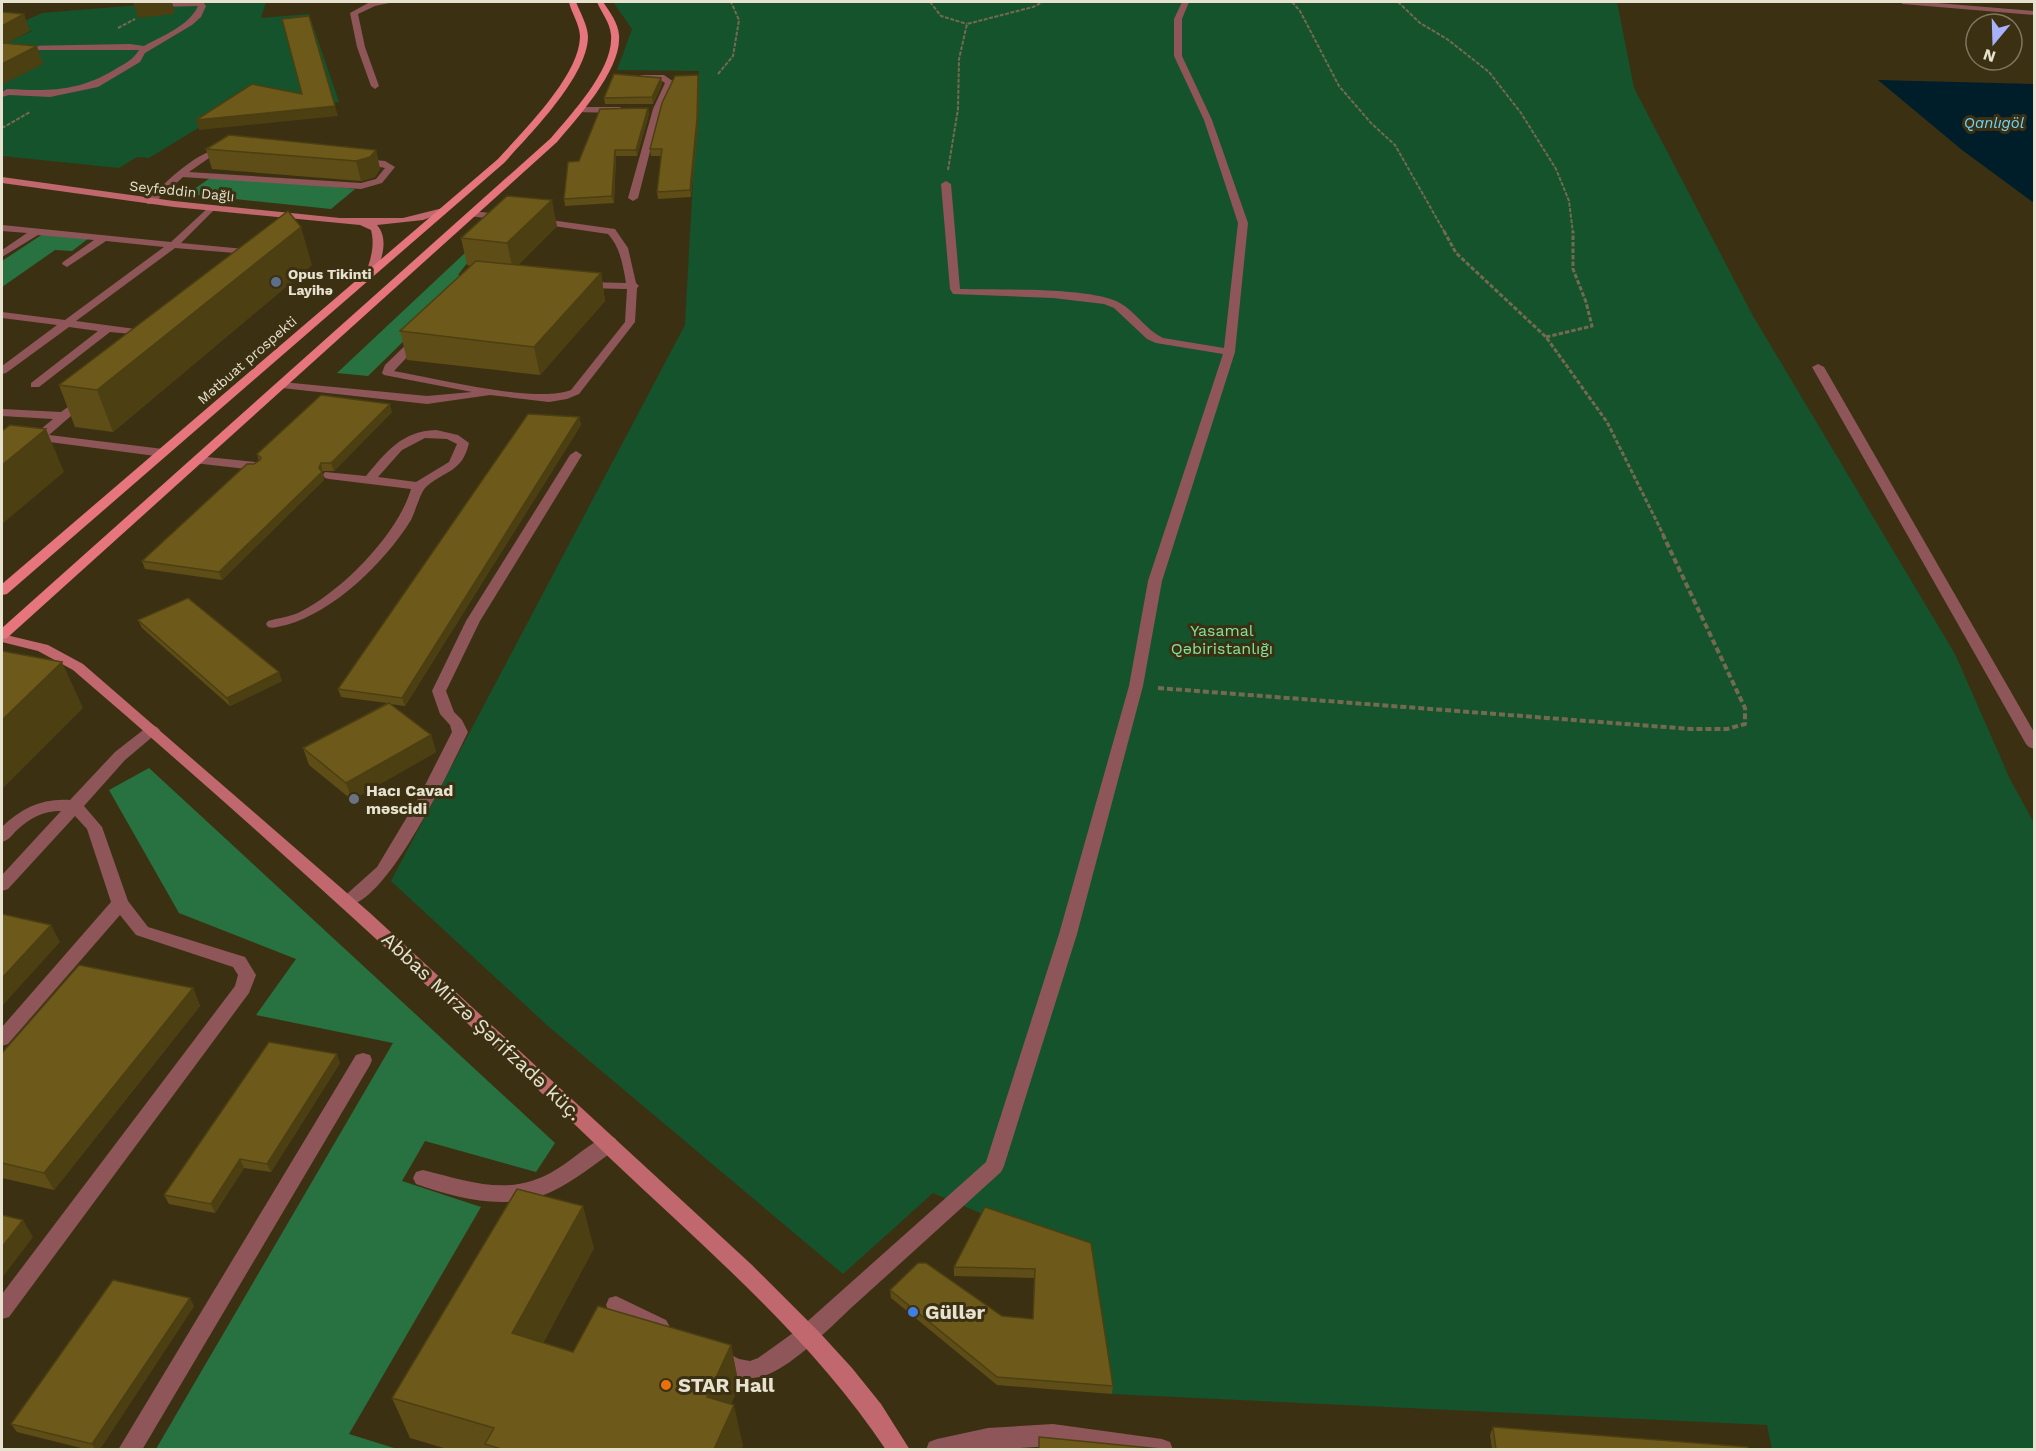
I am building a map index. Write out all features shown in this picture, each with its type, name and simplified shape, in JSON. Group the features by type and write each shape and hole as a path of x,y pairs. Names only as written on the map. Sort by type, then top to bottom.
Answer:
{"main road":[{"name":"Mətbuat prospekti","path":"3,590 522,140 573,72 582,55 584,43 581,22 572,2"},
{"path":"2,636 554,140 578,110 612,54 614,30 600,2"},
{"name":"Seyfəddin Dağlı","path":"2,180 150,202 361,222 407,222 443,210"},
{"path":"361,222 375,228 379,238 379,250 371,273"},
{"name":"Abbas Mirzə Şərifzadə küç.","path":"2,636 57,654 69,661 152,730 347,901 608,1144 807,1335 858,1391 899,1449"}],"lane":[{"path":"2,95 8,92 50,94 95,84 137,60 142,51 189,23 198,15 202,6 200,2 159,5"},
{"path":"375,86 361,47 354,13 372,3 390,2"},
{"path":"705,1352 735,1368 750,1371 765,1366 807,1335 994,1166 1068,934 1136,686 1155,581 1229,352 1244,223 1208,120 1178,56 1178,18 1185,2"},
{"path":"1903,2 2034,13"},
{"path":"26,48 130,46 146,49"},
{"path":"633,198 657,109 670,82 669,80 636,78"},
{"path":"645,110 657,109"},
{"path":"578,110 634,110"},
{"path":"150,202 192,165 218,150 235,148"},
{"path":"183,174 361,186 379,181 390,167 385,164 352,159"},
{"path":"946,184 957,292 1101,300 1118,306 1151,337 1160,341 1229,352"},
{"path":"2,371 172,244 210,209"},
{"path":"430,328 389,367 388,373 490,392 549,398 563,397 575,392 630,322 634,310 634,286 619,237 611,231 473,214"},
{"path":"2,228 252,252 262,256 256,263"},
{"path":"2,254 37,231"},
{"path":"67,264 104,238"},
{"path":"575,284 634,286"},
{"path":"2,315 162,336 153,343"},
{"path":"35,385 107,329"},
{"path":"1818,368 2034,744"},
{"path":"282,385 427,400 490,392"},
{"path":"2,468 90,394"},
{"path":"2,412 63,416"},
{"path":"329,475 369,480 418,486 454,465 462,456 463,442 458,438 420,433 400,445 369,480"},
{"path":"39,436 163,453"},
{"path":"347,901 371,884 383,871 427,797 460,732 457,723 447,714 439,691 473,621 576,455"},
{"path":"198,460 255,466"},
{"path":"273,624 304,615 324,604 358,574 398,529 411,509 418,486"},
{"path":"2,885 120,756 152,730"},
{"path":"2,836 20,818 39,808 57,804 75,806 94,827 120,903 142,931 239,962 247,975 243,988 2,1310"},
{"path":"2,1039 120,903"},
{"path":"129,1449 363,1060"},
{"path":"423,1178 491,1193 514,1193 537,1189 608,1144"},
{"path":"616,1305 675,1336"},
{"path":"937,1449 988,1439 1053,1435 1162,1449"}],"path":[{"path":"40,2 130,2"},
{"path":"718,74 733,56 739,20 731,2"},
{"path":"930,2 941,16 967,24 1033,7 1043,2"},
{"path":"1136,686 1691,729 1727,729 1745,724 1745,708 1681,571 1607,422 1546,337 1456,253 1395,145 1371,123 1339,86 1300,11 1292,2"},
{"path":"1398,2 1420,23 1448,39 1489,72 1521,113 1556,169 1569,201 1574,243 1574,269 1587,302 1592,326 1546,337"},
{"path":"946,184 958,109 959,59 967,24"},
{"path":"2,128 36,108"}],"green space":[{"path":"176,2 266,2 261,18 309,14 339,102 297,106 208,122 149,158 137,157 119,168 2,156 2,45 32,31 9,28 42,13"},
{"name":"Yasamal Qəbiristanlığı","path":"613,2 1617,2 1634,88 1753,316 1955,654 2010,779 2034,823 2034,1449 1772,1449 1767,1425 1112,1394 1091,1251 985,1215 933,1193 843,1274 548,1026 391,881 685,325 699,71 617,70 632,29"},
{"path":"216,174 355,189 331,209 187,194"},
{"path":"499,221 458,275 468,278 368,376 337,373"},
{"path":"49,230 93,235 72,251 55,250 2,287 2,261"},
{"path":"149,768 555,1143 536,1172 425,1141 402,1181 481,1207 349,1434 397,1449 156,1449 393,1043 256,1015 296,959 179,913 109,790"}],"water":[{"name":"Qanlıgöl","path":"1878,80 2034,84 2034,203 1962,150"}],"building":[{"path":"2,12 24,14 2,26"},
{"path":"309,16 335,106 196,120 252,84 302,94 282,19"},
{"path":"2,43 37,46 2,64"},
{"path":"614,74 661,78 652,97 604,98"},
{"path":"698,75 697,119 690,190 657,192 662,149 650,149 662,103 675,76"},
{"path":"648,108 636,150 615,150 612,196 564,199 568,162 579,161 600,109"},
{"path":"229,135 376,150 370,157 356,161 206,149"},
{"path":"507,196 552,200 507,243 461,238"},
{"path":"288,211 301,227 97,390 59,385"},
{"path":"476,261 601,273 534,347 400,331"},
{"path":"321,395 390,404 331,463 321,463 319,468 322,472 219,572 142,561 247,464 254,464 260,460 257,454"},
{"path":"528,414 579,417 402,698 338,689"},
{"path":"10,425 46,429 2,465 2,431"},
{"path":"188,598 279,672 227,698 138,620"},
{"path":"2,651 62,662 2,720"},
{"path":"389,703 431,735 346,783 303,748"},
{"path":"2,914 51,925 2,978"},
{"path":"79,965 193,988 44,1173 2,1163 2,1053"},
{"path":"269,1042 337,1054 267,1164 240,1159 211,1204 164,1195"},
{"path":"517,1189 583,1206 512,1333 573,1352 598,1306 731,1345 707,1397 734,1405 714,1449 501,1449 485,1444 494,1428 392,1398"},
{"path":"985,1207 1091,1243 1113,1386 997,1377 890,1290 918,1263 926,1263 1002,1316 1033,1319 1035,1269 954,1267"},
{"path":"2,1215 23,1220 2,1247"},
{"path":"113,1280 190,1298 92,1444 11,1424"},
{"path":"1493,1427 1748,1447 1748,1449 1496,1449"},
{"path":"1039,1437 1161,1449 1039,1449"}],"place":[{"name":"Opus Tikinti Layihə","path":"276,282"},
{"name":"Hacı Cavad məscidi","path":"354,799"},
{"name":"Güllər","path":"913,1312"},
{"name":"STAR Hall","path":"666,1385"}]}
